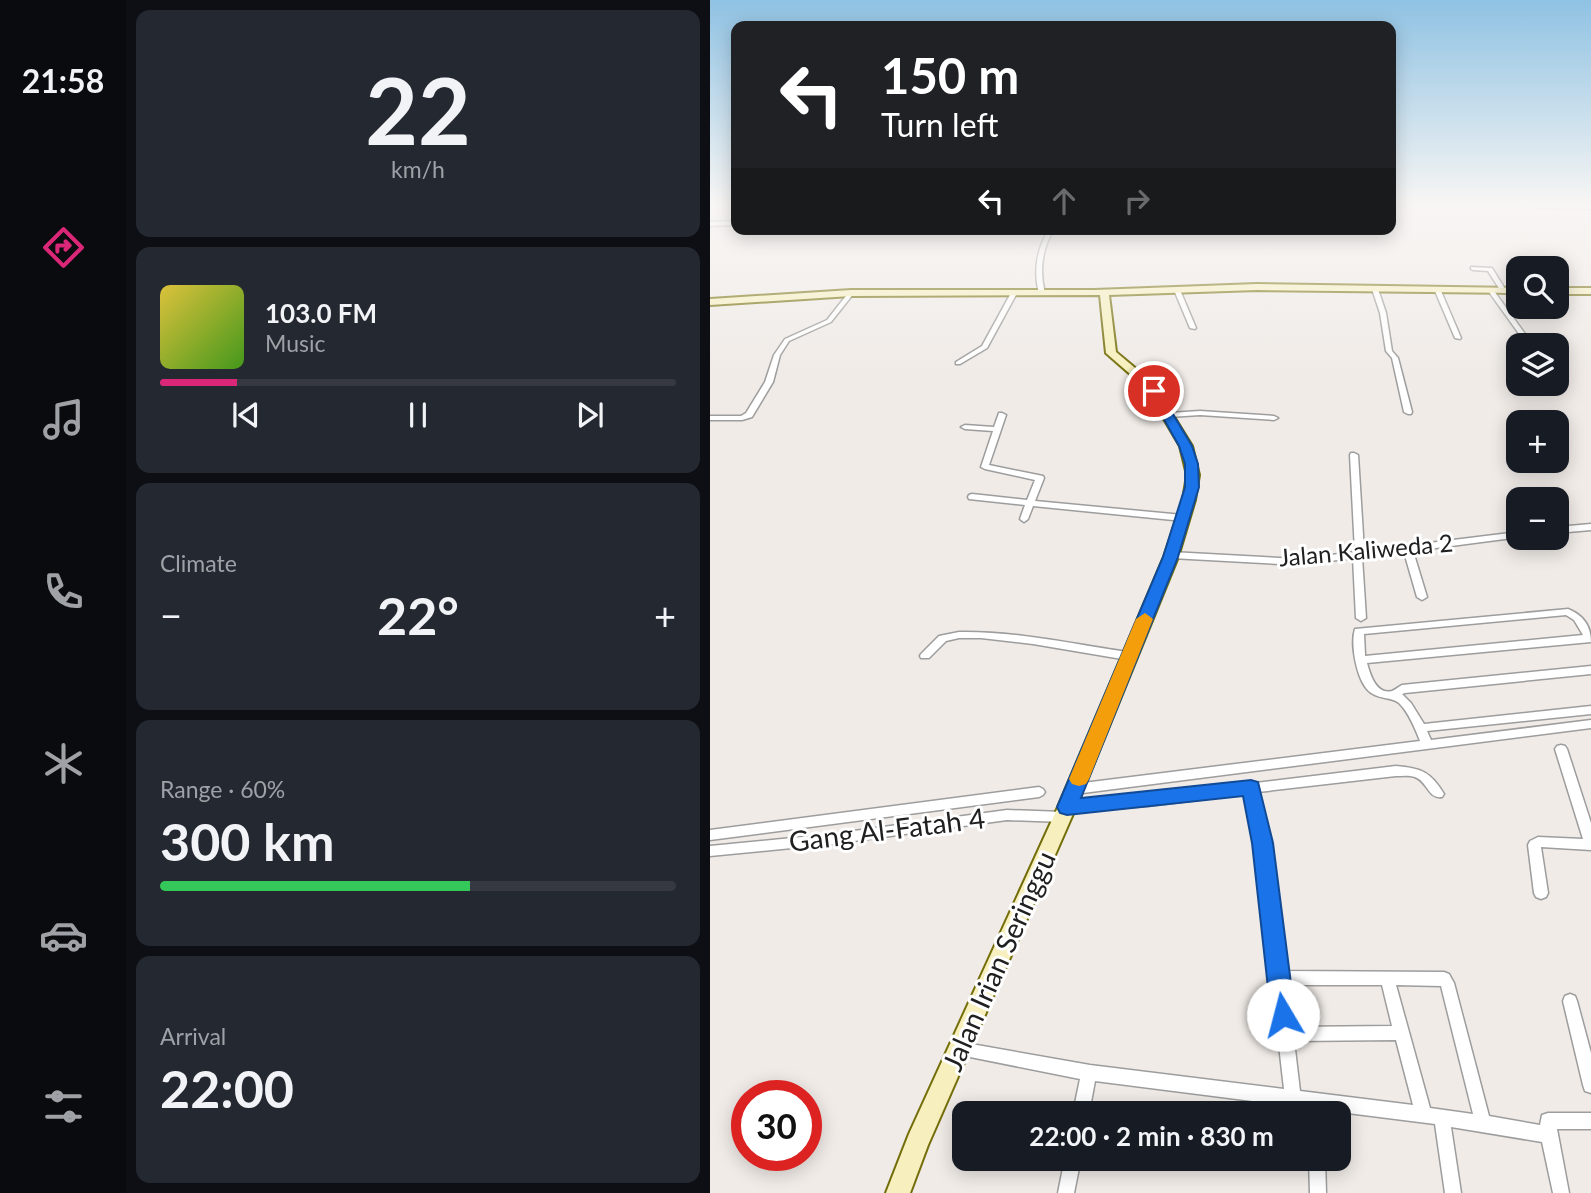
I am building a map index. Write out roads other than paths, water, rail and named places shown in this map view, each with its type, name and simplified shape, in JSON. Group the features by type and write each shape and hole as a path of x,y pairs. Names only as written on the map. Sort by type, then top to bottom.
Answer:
{"street":[{"path":"1040,262 1039,283 1042,293"},
{"path":"1473,268 1490,269 1504,292"},
{"path":"710,302 851,293 1104,293 1268,287 1504,292"},
{"path":"1375,289 1383,313 1389,351 1395,358 1408,412"},
{"path":"1177,290 1193,328"},
{"path":"1438,291 1458,338"},
{"path":"1569,291 1590,291"},
{"path":"1492,292 1521,333"},
{"path":"710,418 742,418 749,415 769,382 777,355 786,340 828,321 851,293"},
{"path":"958,363 985,347 1014,293"},
{"name":"Jalan Irian Seringgu","path":"898,1193 1069,803 1171,555 1193,475 1186,446 1149,385 1111,353 1104,293"},
{"path":"1169,415 1200,413 1274,418"},
{"path":"1002,415 984,466 1040,478 1024,519"},
{"path":"965,426 997,429"},
{"path":"1354,455 1361,618"},
{"path":"972,497 1183,518"},
{"path":"1569,529 1590,527"},
{"name":"Jalan Kaliweda 2","path":"1171,555 1299,562 1506,537"},
{"path":"1408,548 1422,597"},
{"path":"1363,660 1590,638 1575,615 1568,612 1379,627 1359,631 1363,660 1367,684 1375,691 1402,699 1427,745"},
{"path":"925,656 943,638 964,635 1012,639 1128,656"},
{"path":"1394,695 1402,689 1590,670"},
{"path":"1420,728 1590,710"},
{"path":"1514,719 1523,734"},
{"path":"1069,803 1427,745 1590,724"},
{"path":"1541,893 1534,845 1538,842 1590,844 1561,749"},
{"path":"1069,803 1412,772 1427,776 1438,794"},
{"path":"1251,788 1262,843 1293,1097"},
{"path":"710,835 1039,792"},
{"name":"Gang Al-Fatah 4","path":"710,851 832,839 1007,815 1069,803"},
{"path":"1278,978 1438,978 1447,984 1482,1123"},
{"path":"1387,978 1424,1115"},
{"path":"1570,1001 1590,1085"},
{"path":"1285,1034 1402,1033"},
{"path":"960,1049 1089,1073 1293,1097 1303,1101"},
{"path":"1083,1101 1089,1073"},
{"path":"1351,1109 1442,1117 1549,1135"},
{"path":"1442,1117 1453,1193"},
{"path":"1561,1193 1548,1121 1590,1121"},
{"path":"1066,1193 1070,1171"},
{"path":"1317,1171 1318,1193"}]}
